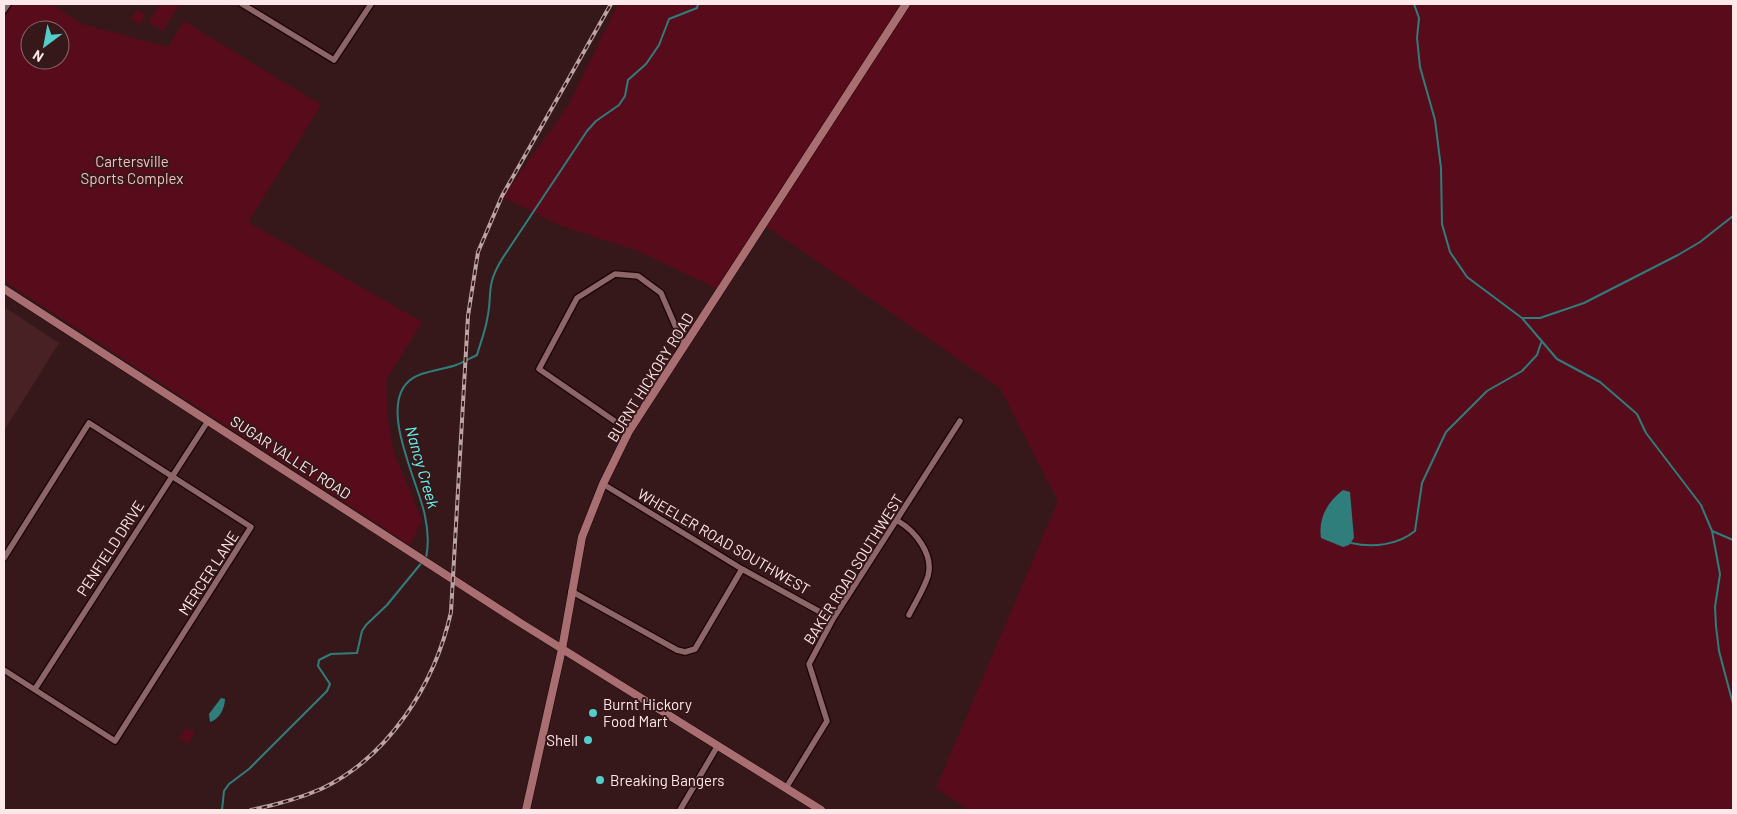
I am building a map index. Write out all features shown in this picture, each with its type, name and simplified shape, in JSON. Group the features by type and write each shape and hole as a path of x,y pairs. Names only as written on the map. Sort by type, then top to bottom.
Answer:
{"street":[{"path":"4,10 8,4"},
{"path":"242,4 334,60 371,4"},
{"path":"251,10 255,4"},
{"name":"BURNT HICKORY ROAD","path":"526,810 562,650 582,537 603,484 629,431 906,4"},
{"path":"629,431 539,369 577,298 615,274 638,276 661,293 684,346"},
{"name":"SUGAR VALLEY ROAD","path":"4,289 562,650 821,810"},
{"name":"PENFIELD DRIVE","path":"35,689 208,421"},
{"name":"BAKER ROAD SOUTHWEST","path":"786,788 826,721 809,664 833,619 960,421"},
{"name":"MERCER LANE","path":"4,558 89,423 252,527 115,741 4,670"},
{"name":"WHEELER ROAD SOUTHWEST","path":"603,484 742,569 833,619"},
{"path":"898,520 910,528 925,549 928,575 909,615"},
{"path":"571,591 677,650 685,652 695,649 742,569"},
{"path":"680,810 717,747"}],"shaded area":[{"path":"4,307 59,343 4,431"}],"green space":[{"name":"Cartersville Sports Complex","path":"13,4 51,4 82,24 168,47 184,21 321,105 248,222 422,322 386,380 388,421 394,453 422,520 410,545 4,281 4,18"},
{"path":"160,4 179,5 163,31 148,22"},
{"path":"618,4 1733,4 1733,810 969,810 936,788 1058,501 1000,388 763,224 720,290 638,251 561,226 503,197 569,104"},
{"path":"136,10 145,15 140,25 131,19"},
{"path":"186,728 195,733 188,744 179,739"}],"water":[{"path":"1343,490 1350,492 1354,538 1349,545 1343,547 1321,538 1320,531 1322,518 1328,505"},
{"path":"221,698 225,699 223,710 216,719 210,722 209,714"}],"waterway":[{"name":"Nancy Creek","path":"426,558 428,537 425,516 399,427 398,409 401,393 409,381 414,378 425,373 459,364 477,355 489,311 491,283 502,259 587,131 596,121 619,105 625,96 628,80 646,64 659,45 669,19 697,8 698,4"},
{"path":"1414,4 1419,18 1417,38 1420,67 1435,120 1441,168 1442,224 1450,252 1467,277 1522,318 1557,359 1600,382 1637,414 1646,433 1701,505 1712,531 1720,574 1715,607 1716,626 1719,651 1733,704"},
{"path":"1522,318 1540,318 1584,303 1678,255 1700,242 1733,216"},
{"path":"1351,543 1385,544 1408,536 1415,531 1422,483 1446,432 1487,391 1522,371 1537,355 1541,343"},
{"path":"1712,531 1733,540"},
{"name":"Nancy Creek","path":"222,810 224,791 229,784 249,769 327,691 330,684 318,666 319,660 331,654 357,653 362,631 366,625 387,605 423,561"}],"railway":[{"path":"251,810 304,796 321,789 345,775 368,758 406,716 434,666 451,612 468,316 478,252 502,196 611,4"}],"place":[{"name":"Burnt Hickory Food Mart","path":"593,713"},
{"name":"Shell","path":"588,740"},
{"name":"Breaking Bangers","path":"600,780"}]}
